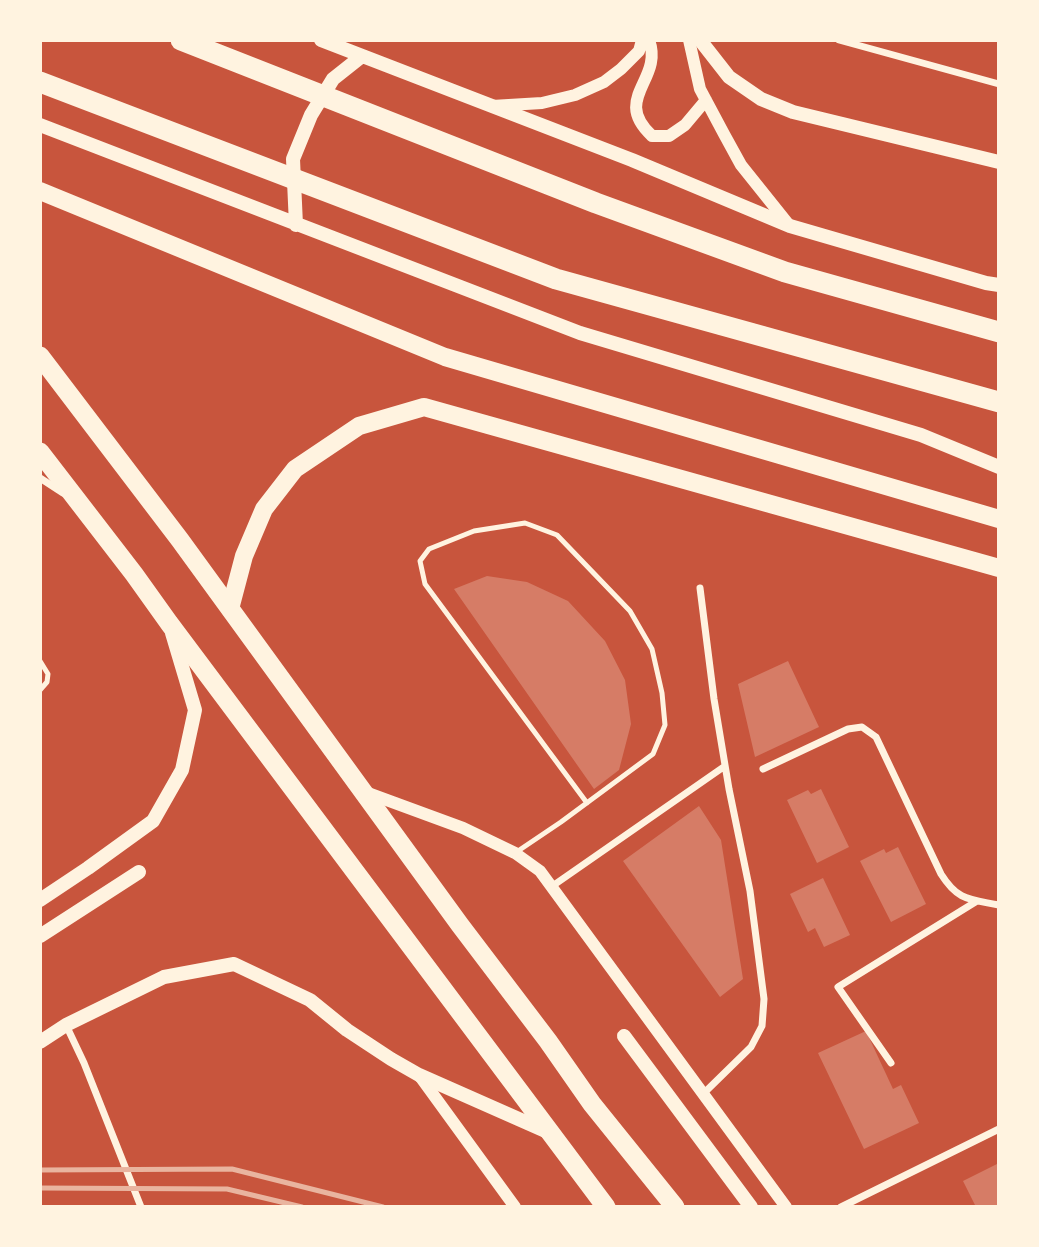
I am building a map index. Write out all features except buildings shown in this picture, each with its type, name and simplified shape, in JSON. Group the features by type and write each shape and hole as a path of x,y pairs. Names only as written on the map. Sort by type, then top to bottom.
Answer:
{"highway":[{"path":"181,40 596,203 785,272 999,332"},
{"path":"40,82 556,279 999,402"},
{"path":"40,356 230,609 592,1104 675,1207"},
{"path":"40,452 606,1207"}],"main road":[{"path":"321,40 632,160 790,226 999,285"},
{"path":"700,40 729,77 761,99 793,112 999,162"},
{"path":"296,225 293,159 311,116 333,79 362,56"},
{"path":"40,125 580,333 921,435 999,467"},
{"path":"40,191 445,357 999,520"},
{"path":"230,609 244,556 264,509 295,469 359,426 424,407 999,568"},
{"path":"40,900 153,821 182,770 195,710 169,623"},
{"path":"40,936 139,873"},
{"path":"40,1042 66,1025 164,977 234,964 310,1000 347,1030 419,1075 549,1132"},
{"path":"624,1036 751,1207"}],"street":[{"path":"492,106 541,103 575,94 604,82 639,51 642,40"},
{"path":"649,40 650,65 637,98 635,111 641,126 652,136 669,136 685,125 706,100"},
{"path":"689,40 700,89 741,165 790,226"},
{"path":"839,40 999,83"},
{"path":"40,478 81,505"},
{"path":"700,589 714,699 750,891 764,999 762,1026 751,1047 703,1094"},
{"path":"763,769 848,729 862,727 876,737 950,888 964,898 999,905"},
{"path":"551,887 725,766"},
{"path":"363,791 463,828 515,853 540,871 786,1207"},
{"path":"891,1063 838,987 978,901"},
{"path":"66,1025 84,1063 141,1207"},
{"path":"419,1075 515,1207"},
{"path":"841,1207 999,1129"}],"lane":[{"path":"515,853 587,803 653,754 665,726 662,693 652,649 630,611 557,535 525,523 474,531 429,549 420,561 425,584 587,803"},
{"path":"40,661 48,674 47,682 40,690"}],"railway":[{"path":"40,1170 232,1169 383,1207"},
{"path":"40,1188 227,1189 302,1207"}]}
